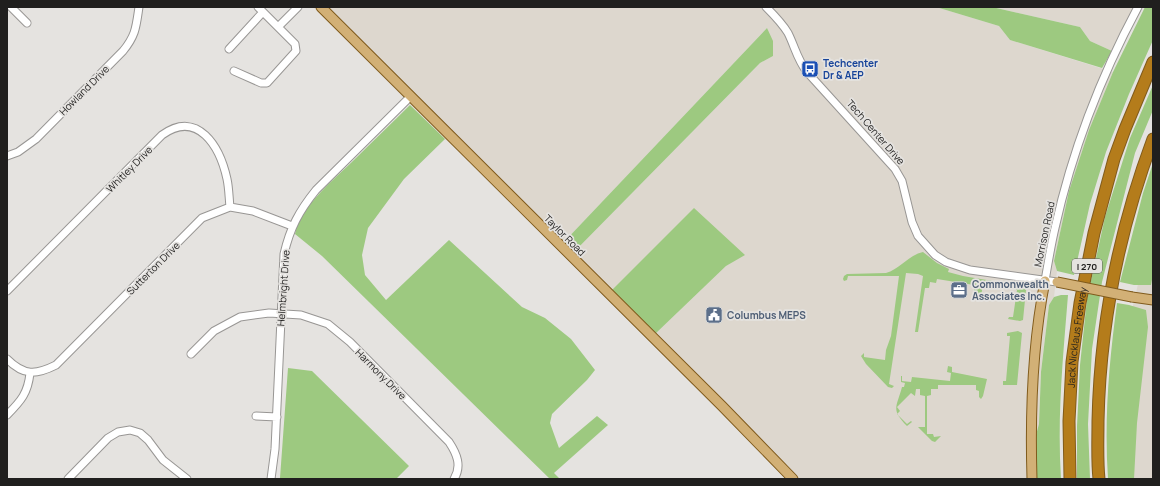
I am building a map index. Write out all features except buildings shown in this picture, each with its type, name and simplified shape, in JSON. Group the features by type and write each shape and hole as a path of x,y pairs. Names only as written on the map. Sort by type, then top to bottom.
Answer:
{"highway":[{"name":"Jack Nicklaus Freeway","path":"1070,479 1069,422 1072,362 1080,303 1094,233 1114,159 1153,62"},
{"name":"I 270","path":"1099,479 1099,389 1104,332 1118,251 1138,179 1153,139"}],"main road":[{"name":"Taylor Road","path":"321,7 722,406 793,479"},
{"name":"Morrison Road","path":"1032,479 1030,444 1033,373 1045,281"},
{"name":"Tech Center Drive","path":"1057,282 1153,300"}],"street":[{"path":"10,7 27,23"},
{"name":"Howland Drive","path":"7,156 18,152 36,139 123,51 132,40 136,28 139,7"},
{"path":"278,27 298,7"},
{"name":"Tech Center Drive","path":"766,7 788,33 798,59 807,72 895,169 902,181 912,222 918,236 935,255 946,262 967,269 1057,282"},
{"name":"Morrison Road","path":"1045,281 1055,228 1075,155 1092,106 1138,7"},
{"path":"229,49 260,10 295,44 296,51 267,83 261,84 234,72"},
{"name":"Helmbright Drive","path":"270,479 275,449 284,254 288,236 292,226 306,203 316,190 411,96"},
{"name":"Whitley Drive","path":"7,291 162,135 171,129 182,126 196,128 207,136 217,151 224,168 228,181 230,207"},
{"path":"230,207 252,211 292,226"},
{"name":"Sutterton Drive","path":"30,373 44,371 56,365 202,218 230,207"},
{"name":"Harmony Drive","path":"191,354 214,331 240,317 281,313 302,315 328,324 350,342 449,442 456,452 459,464 454,479"},
{"path":"7,359 19,370 30,373 26,393 7,415"},
{"path":"256,416 277,418"},
{"path":"68,479 108,438 118,432 130,430 140,433 148,440 163,460 187,479"}],"shaded area":[{"path":"313,7 936,7 999,26 1010,40 1113,72 1089,130 1069,191 1054,261 1057,271 1054,297 1049,305 1041,372 1039,424 1036,435 1036,479 792,479 796,475 654,335 726,266 744,254 611,291 573,253 760,63 773,56 767,28 563,243 445,139"},
{"path":"992,7 1133,7 1112,51 1090,41 1080,27"},
{"path":"1153,221 1153,479 1123,479 1125,339"}],"green space":[{"path":"936,7 992,7 1080,27 1090,41 1112,51 1102,68 1010,40 999,26"},
{"path":"1145,7 1153,7 1153,40 1129,94 1106,152 1090,204 1074,275 1057,271 1054,261 1069,191 1089,130 1113,72"},
{"path":"767,28 773,41 773,56 760,63 573,253 563,243"},
{"path":"1153,85 1153,110 1135,153 1102,282 1092,349 1088,424 1090,479 1077,479 1077,426 1080,365 1087,299 1105,217 1130,138"},
{"path":"410,105 445,139 404,179 368,228 362,255 365,275 386,300 449,240 522,307 545,318 571,339 595,370 587,380 552,414 550,423 559,448 597,416 608,425 554,473 560,479 550,479 322,256 295,234 298,223 311,203"},
{"path":"1153,163 1153,274 1151,285 1134,285 1120,282 1143,193"},
{"path":"694,208 745,255 726,266 654,335 611,291"},
{"path":"923,252 937,263 949,269 948,272 1023,286 1026,290 1023,320 1008,319 1009,317 1013,317 1017,290 1012,287 983,284 981,297 976,297 974,285 937,279 936,283 930,282 929,288 925,288 918,332 915,332 923,276 906,273 889,384 894,386 892,388 888,387 866,364 861,356 864,353 864,357 885,360 886,350 891,336 899,276 848,276 847,280 844,281 843,279 847,274 886,273 913,256"},
{"path":"1068,295 1060,410 1061,479 1036,479 1036,435 1039,424 1041,372 1049,305 1054,297"},
{"path":"1117,303 1146,310 1148,327 1137,423 1134,479 1108,479 1108,391"},
{"path":"1018,331 1022,333 1017,385 1003,385 1003,381 1006,381 1010,336 1007,336 1007,333"},
{"path":"948,366 952,367 952,372 987,379 981,399 979,397 979,391 976,390 976,385 938,385 938,389 931,389 931,395 927,396 927,434 933,434 934,437 941,436 935,442 932,441 918,427 925,427 925,396 920,395 920,389 916,389 915,396 911,393 897,407 900,411 898,413 896,408 902,387 904,387 905,383 901,382 901,376 902,381 911,382 912,377 950,381 951,373 947,372"},
{"path":"288,368 312,371 409,466 396,479 280,478"},
{"path":"898,415 907,424 911,421 912,422 907,426"}],"place":[{"name":"Techcenter Dr & AEP","path":"810,69"},
{"name":"Commonwealth Associates Inc.","path":"959,290"},
{"name":"Columbus MEPS","path":"714,315"}]}
